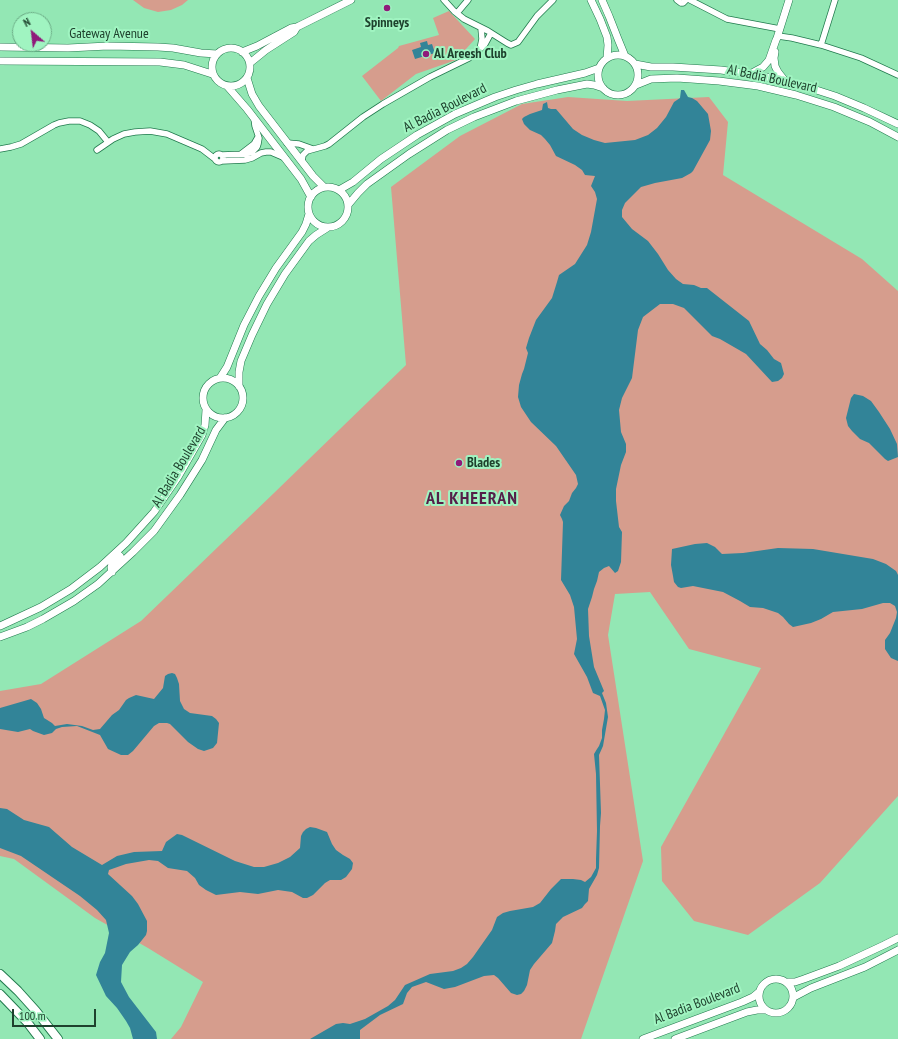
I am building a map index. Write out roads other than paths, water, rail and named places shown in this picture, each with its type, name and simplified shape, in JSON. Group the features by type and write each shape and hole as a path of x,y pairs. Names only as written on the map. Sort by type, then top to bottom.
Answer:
{"main road":[{"path":"0,974 36,1011 58,1039"},
{"path":"0,994 27,1022 40,1039"}],"street":[{"path":"242,52 351,0"},
{"path":"444,0 464,19 509,44 516,44 537,16 553,0"},
{"path":"457,13 468,0"},
{"path":"590,0 607,37 608,46 606,58 599,68 599,81 603,88 610,93 618,95 626,94 636,85 638,77 635,64 625,56 614,55 606,58"},
{"path":"602,0 625,56"},
{"path":"677,0 681,3 686,0"},
{"path":"690,0 727,20 780,29"},
{"path":"785,81 778,72 774,62 778,37 789,0"},
{"path":"821,45 835,0"},
{"path":"250,63 269,47 292,33 297,27"},
{"path":"480,49 482,28"},
{"path":"302,161 303,155 306,152 329,144 372,111 436,74 470,58 486,42 491,33"},
{"path":"778,37 792,38 821,45 866,61 898,75"},
{"path":"750,74 762,67 767,62 771,56 778,37"},
{"name":"Gateway Avenue","path":"0,47 158,47 196,53 217,54"},
{"path":"247,78 240,84 232,87 218,82 212,74 211,69 214,58 221,50 226,48 232,48 242,52 247,57 250,63 247,78 250,91 255,100 316,179 324,187"},
{"name":"Gateway Avenue","path":"0,61 160,62 184,65 212,74"},
{"name":"Al Badia Boulevard","path":"635,64 651,67 703,68 750,74 785,81 850,102 898,124"},
{"name":"Al Badia Boulevard","path":"339,190 353,182 381,159 411,139 455,114 516,90 585,73 599,68"},
{"name":"Al Badia Boulevard","path":"636,85 651,79 677,78 758,86 796,95 834,107 870,122 898,137"},
{"name":"Al Badia Boulevard","path":"348,205 361,190 384,171 421,145 461,124 502,106 557,90 587,84 603,88"},
{"path":"227,86 243,104 301,179 310,197"},
{"path":"220,157 249,153 257,147 259,141 254,118"},
{"path":"0,149 21,144 54,125 69,120 80,121 90,125 100,131 108,142"},
{"path":"97,150 108,142 129,133 150,131 167,134 202,149 209,150 220,157 247,160 261,153 271,152 285,158"},
{"path":"288,143 299,144 313,149"},
{"path":"220,378 227,367 241,331 254,305 276,268 302,232 306,224 309,214 308,205 310,197 316,190 324,187 333,187 344,194 348,205 348,212 344,220 336,226 327,228 309,241 285,274 267,304 241,361 239,372 239,386 243,397 241,407 234,414 224,418 216,417 206,410 202,397 204,389 211,381 220,378 229,379 239,386"},
{"path":"309,214 318,225 327,228"},
{"name":"Al Badia Boulevard","path":"0,626 41,607 71,589 100,567 126,543 154,512 178,477 203,432 206,410"},
{"name":"Al Badia Boulevard","path":"0,637 26,627 86,593 112,572 144,542 172,507 202,460 216,430 224,418"},
{"path":"112,572 112,564 122,553 126,543"},
{"path":"788,982 794,997 789,1007 782,1012 773,1013 766,1010 760,1002 759,992 764,984 773,978 788,982 804,979 839,966 898,938"},
{"path":"794,997 811,988 865,967 898,950"},
{"name":"Al Badia Boulevard","path":"643,1039 742,1002 753,997 759,992"},
{"name":"Al Badia Boulevard","path":"675,1039 747,1012 766,1010"}],"water":[{"path":"427,41 428,45 432,44 435,53 415,59 412,50 421,47 420,43"},
{"path":"681,90 684,90 688,97 697,101 708,114 711,131 710,140 691,173 682,178 641,187 625,203 622,210 622,217 632,229 648,241 676,279 683,284 707,288 749,321 760,344 774,359 781,363 784,374 778,381 772,382 746,354 712,336 684,308 673,304 660,304 643,317 638,330 632,378 622,398 619,410 621,432 626,444 626,452 621,465 616,489 619,527 622,532 621,562 618,571 615,573 609,566 599,572 588,609 589,636 594,667 604,691 602,693 606,703 608,717 603,746 599,755 601,813 599,868 597,875 589,889 588,901 582,908 563,917 556,924 552,943 530,970 527,985 521,994 517,995 511,993 494,975 484,976 455,987 444,989 426,982 412,987 407,993 403,1004 380,1015 360,1030 360,1039 310,1039 336,1024 350,1024 365,1019 388,1006 395,1000 405,985 430,974 453,971 461,968 473,957 492,930 497,917 503,913 533,907 540,903 561,879 581,880 585,882 591,877 596,868 596,774 594,754 602,738 605,710 600,696 593,693 587,677 574,654 577,639 574,607 570,595 561,580 563,522 560,515 578,484 576,475 556,446 531,422 521,407 518,397 519,385 528,353 526,348 536,320 552,298 559,275 575,264 587,245 597,199 591,186 595,176 585,175 582,170 575,165 556,156 545,139 541,135 530,130 524,124 522,119 530,114 542,110 543,104 547,102 548,108 556,109 573,129 582,135 605,143 635,140 648,135 657,128 666,117 674,102 680,98"},
{"path":"854,394 863,396 871,401 879,412 890,429 897,444 898,457 888,461 869,443 860,439 848,426 846,418 851,398"},
{"path":"707,543 715,547 722,554 743,553 778,548 813,549 873,559 886,564 896,571 898,575 898,661 891,658 885,649 885,640 890,633 897,612 895,606 890,603 883,603 862,609 833,612 811,623 793,627 778,613 763,608 750,607 723,592 693,586 678,587 674,582 671,565 672,549"},
{"path":"172,673 175,674 179,684 180,701 184,709 190,713 212,716 219,723 217,743 213,748 204,751 198,749 167,723 159,723 154,726 128,755 121,755 108,749 100,735 77,726 62,727 56,729 52,733 44,735 30,729 18,732 0,729 0,708 31,699 37,703 44,718 55,726 67,724 82,726 93,730 100,729 129,698 136,695 154,699 163,688 165,676"},
{"path":"0,808 7,809 24,820 49,827 72,847 102,865 117,856 134,852 162,851 166,842 177,834 182,835 235,861 254,867 264,867 278,863 290,857 300,848 301,836 306,829 310,827 327,832 336,850 350,859 353,863 352,869 346,877 341,880 330,880 313,895 307,898 303,898 292,892 278,890 258,894 240,892 216,895 199,885 195,878 187,871 168,868 158,861 149,860 126,864 109,870 108,874 132,896 147,921 146,935 130,952 122,965 121,982 129,997 156,1032 157,1039 133,1039 126,1021 106,996 96,975 100,962 105,953 109,933 106,920 97,910 80,896 21,856 0,848"}],"place":[{"name":"Spinneys","path":"387,8"},
{"name":"Al Areesh Club","path":"426,54"},
{"name":"Blades","path":"459,463"}],"district":[{"name":"AL KHEERAN","path":"472,499"}]}
